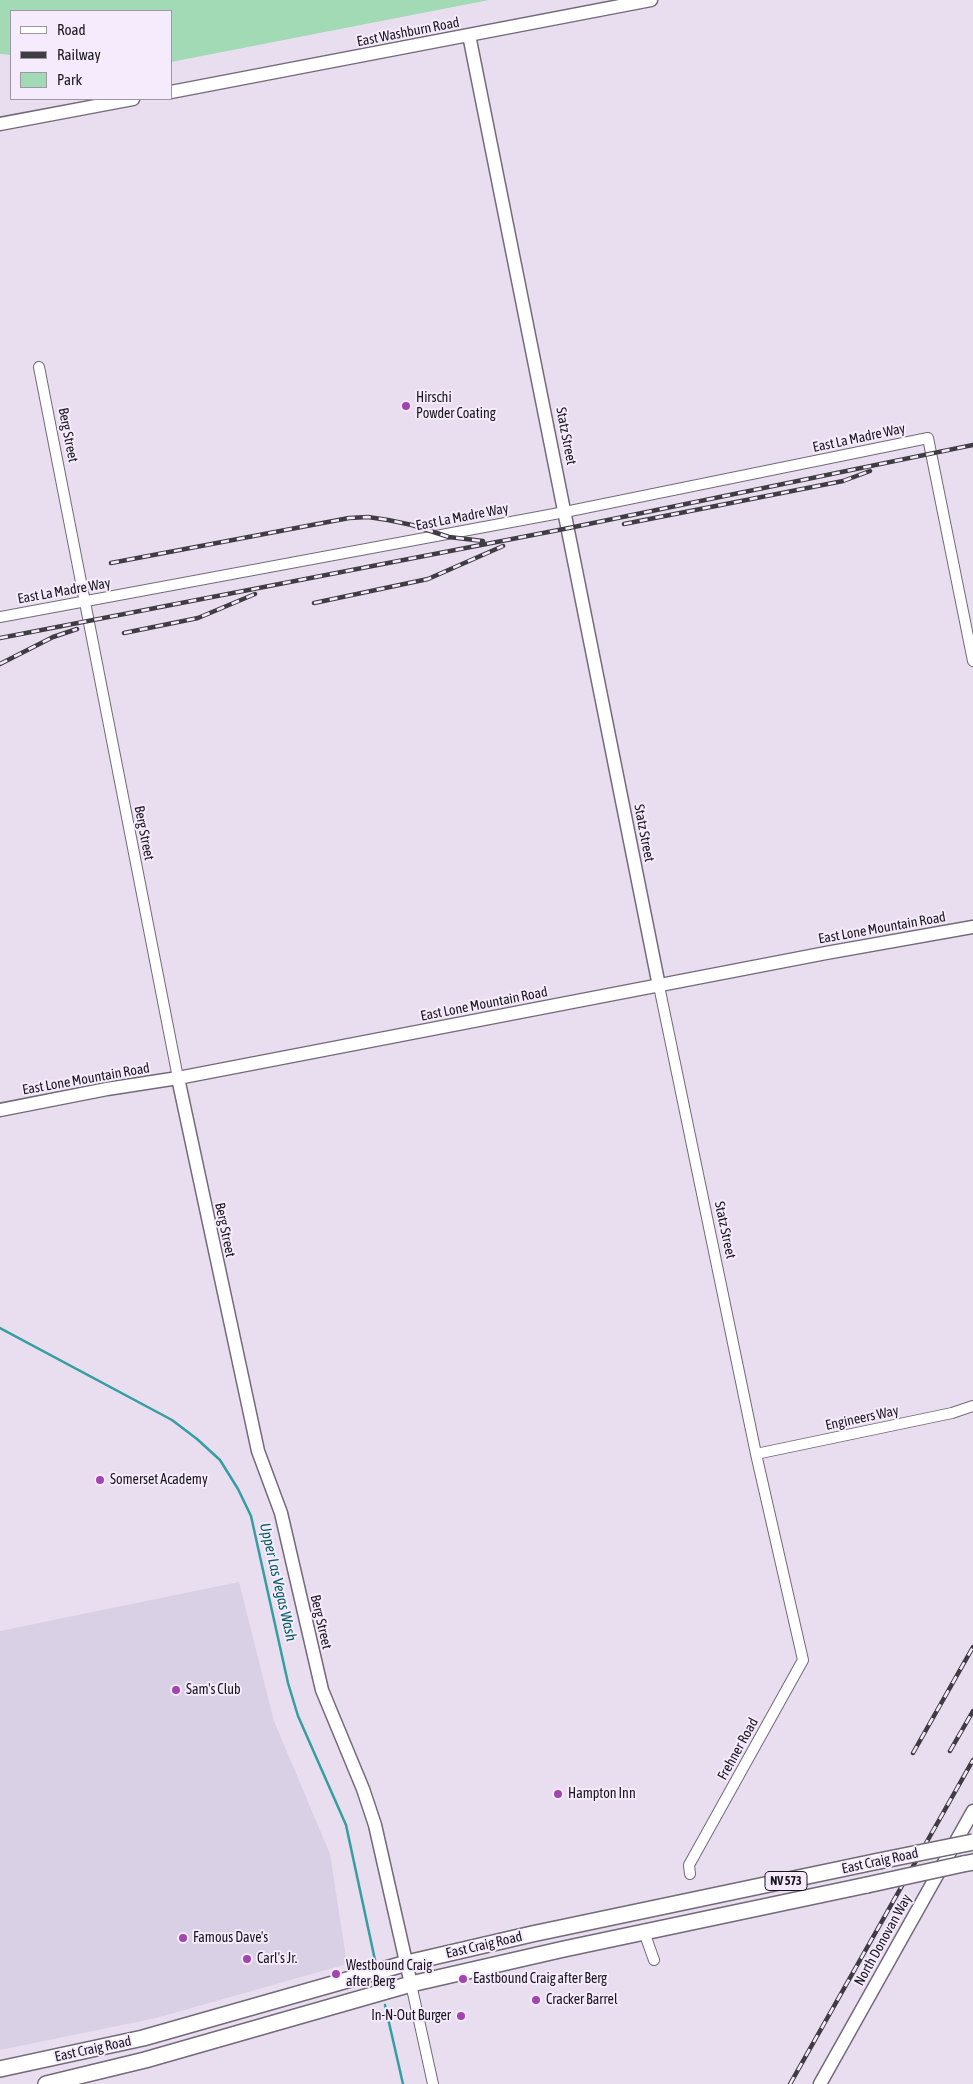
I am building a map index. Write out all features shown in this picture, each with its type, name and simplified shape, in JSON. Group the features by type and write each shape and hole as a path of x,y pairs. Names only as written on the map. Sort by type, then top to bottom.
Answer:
{"main road":[{"name":"East Craig Road","path":"0,2069 174,2030 407,1963 532,1934 973,1842"},
{"name":"East Craig Road","path":"46,2084 145,2060 411,1984 512,1960 968,1863"},
{"path":"145,2060 149,2050 169,2040 174,2030"},
{"path":"88,2074 121,2056 134,2052 140,2047 143,2038"}],"street":[{"name":"East Washburn Road","path":"172,92 651,0"},
{"name":"Statz Street","path":"469,35 659,986 756,1454 796,1636"},
{"path":"0,124 129,100"},
{"name":"Berg Street","path":"39,367 178,1078 258,1451 281,1513 322,1690 363,1789 379,1836 433,2084"},
{"name":"East La Madre Way","path":"0,617 565,512 928,438 973,661"},
{"name":"East Lone Mountain Road","path":"0,1110 973,927"},
{"name":"Engineers Way","path":"756,1454 952,1413 973,1406"},
{"name":"Frehner Road","path":"690,1874 689,1865 803,1660 796,1636"},
{"name":"North Donovan Way","path":"820,2084 973,1811"},
{"path":"644,1932 654,1960"}],"shaded area":[{"path":"239,1582 274,1721 330,1854 347,1964 156,2018 0,2050 0,1631"}],"green space":[{"path":"0,0 489,0 172,62 172,10 10,10 10,55 0,54"}],"waterway":[{"name":"Upper Las Vegas Wash","path":"0,1328 172,1420 220,1460 238,1489 251,1516 288,1683 298,1716 346,1825 375,1960"},
{"name":"Upper Las Vegas Wash","path":"385,2005 403,2084"}],"railway":[{"path":"0,638 569,528 973,445"},
{"path":"624,524 843,481 870,471"},
{"path":"111,563 349,518 368,517 388,520 412,525 449,537 483,541"},
{"path":"314,603 428,579 503,546"},
{"path":"124,633 198,618 255,594"},
{"path":"0,664 53,637 77,629"},
{"path":"913,1753 973,1647"},
{"path":"950,1751 973,1711"},
{"path":"790,2084 973,1760"}],"place":[{"name":"Hirschi Powder Coating","path":"406,406"},
{"name":"Somerset Academy","path":"100,1480"},
{"name":"Sam's Club","path":"176,1690"},
{"name":"Hampton Inn","path":"558,1794"},
{"name":"Famous Dave's","path":"183,1938"},
{"name":"Carl's Jr.","path":"247,1959"},
{"name":"Westbound Craig after Berg","path":"336,1974"},
{"name":"Eastbound Craig after Berg","path":"463,1979"},
{"name":"Cracker Barrel","path":"536,2000"},
{"name":"In-N-Out Burger","path":"461,2016"}]}
